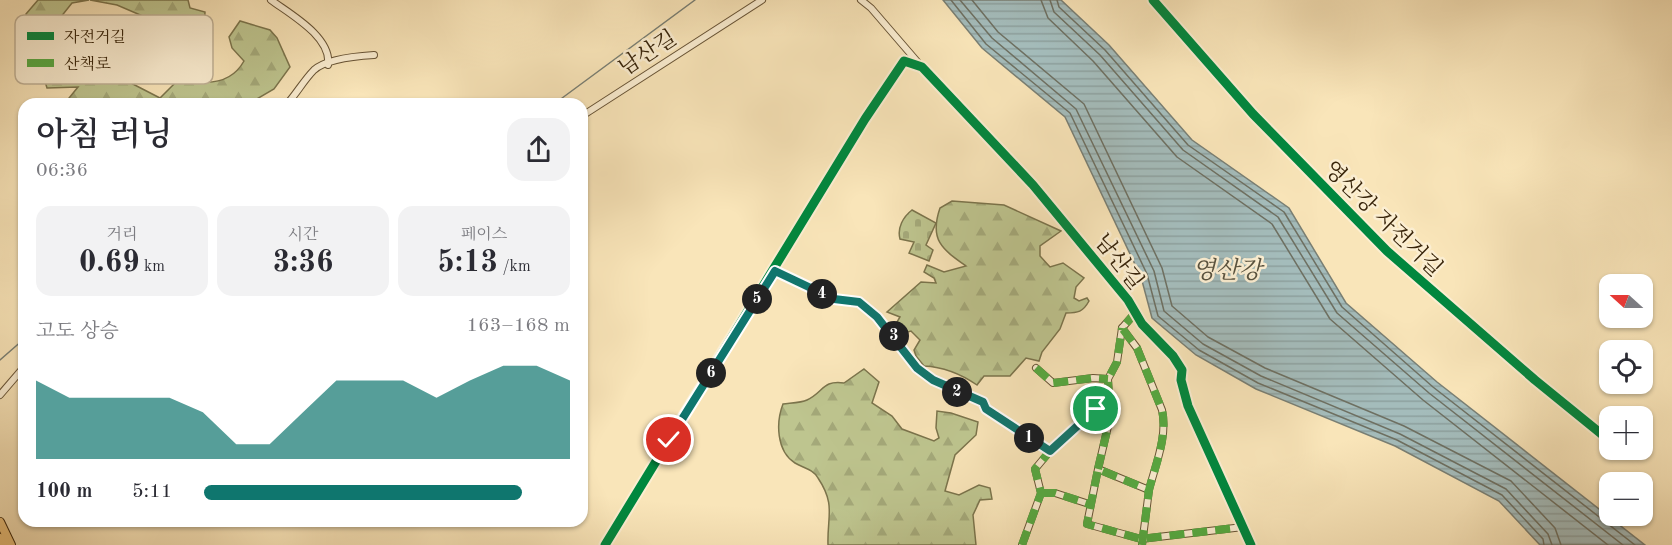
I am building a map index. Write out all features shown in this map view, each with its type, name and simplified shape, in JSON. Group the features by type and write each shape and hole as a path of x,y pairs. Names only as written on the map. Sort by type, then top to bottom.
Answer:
{"main road":[{"path":"0,522 11,545"},
{"path":"0,538 3,545"}],"street":[{"path":"271,0 318,38 329,57 328,65"},
{"name":"남산길","path":"588,112 762,0"},
{"name":"남산길","path":"861,0 871,8 922,67 1033,185 1136,312 1142,324 1173,356 1182,370 1181,380 1188,406 1251,545"},
{"path":"292,98 315,69 322,64 328,65 352,55 374,55"},
{"path":"605,545 775,271 865,120 904,62 922,67"},
{"path":"775,271 834,299 859,302 877,317 917,368 942,385 983,402 986,409 1050,451"},
{"name":"남산길","path":"1122,328 1136,312"},
{"path":"1122,328 1117,362 1108,379 1108,422 1089,504 1087,524 1141,542 1243,527"},
{"path":"1122,328 1137,348 1164,419 1141,542"},
{"path":"1036,369 1053,383 1093,378 1108,379"},
{"path":"0,395 18,374"},
{"path":"1022,545 1041,493 1035,469 1050,451 1109,398"},
{"path":"1098,469 1149,490"},
{"path":"1041,493 1055,493 1089,504"}],"green space":[{"path":"38,0 89,0 72,3 62,15 26,14"},
{"path":"90,0 188,0 190,8 205,12 205,15 140,15 117,5"},
{"path":"240,21 270,30 277,38 290,67 274,89 259,98 160,98 174,84 213,84 238,69 244,61 232,48 229,37"},
{"path":"46,84 133,84 160,98 69,98 78,87 47,88"},
{"path":"952,201 1004,205 1061,231 1040,246 1040,256 1050,267 1063,263 1084,278 1076,287 1074,298 1079,301 1087,298 1089,301 1080,311 1066,313 1060,329 1042,352 1039,361 1026,358 1010,376 984,376 977,385 952,372 924,366 914,350 920,340 911,331 897,335 893,329 900,317 887,312 921,282 936,283 934,278 924,272 927,265 944,272 966,266 944,249 937,236 936,228 940,208"},
{"path":"912,210 936,223 926,245 933,250 929,261 909,253 914,242 900,239 899,231 902,223"},
{"path":"864,369 879,382 872,403 892,416 902,429 934,441 939,438 936,428 937,411 978,422 976,435 955,455 945,491 959,495 979,485 990,488 992,499 980,500 973,515 976,545 828,545 829,503 824,487 816,475 795,463 784,451 779,436 779,419 783,404 807,400 827,385 844,383"}],"water":[{"name":"영산강","path":"943,0 1061,0 1109,45 1192,140 1289,208 1346,303 1437,382 1599,509 1599,526 1621,526 1645,545 1540,545 1499,501 1395,446 1256,389 1196,355 1152,318 1141,277 1065,117 982,48"}],"waterway":[{"path":"562,98 695,0"},
{"path":"0,360 18,344"}],"marked path":[{"path":"775,271 834,299 859,302 875,315 917,368 933,380 983,402 986,409 1050,451"},
{"path":"1136,312 1122,328 1137,348 1162,410 1163,430 1160,451 1149,490 1098,469 1087,524 1141,539 1243,527"},
{"path":"1022,545 1041,493 1035,469 1050,451 1109,398 1108,379 1117,362 1122,328"},
{"path":"1036,368 1053,383 1093,378 1108,379"},
{"path":"1098,469 1109,422 1109,398"},
{"path":"1142,545 1149,490"},
{"path":"1041,493 1055,493 1089,504"}],"cycle path":[{"name":"영산강 자전거길","path":"1153,0 1253,114 1387,251 1535,380 1599,432"},
{"path":"605,545 865,119 904,61 922,67 1033,185 1128,300 1142,324 1173,356 1182,370 1181,380 1188,406 1251,545"}],"route":[{"path":"669,440 775,271 834,299 859,302 877,317 917,368 933,380 983,402 986,409 1050,451 1096,409"}]}
